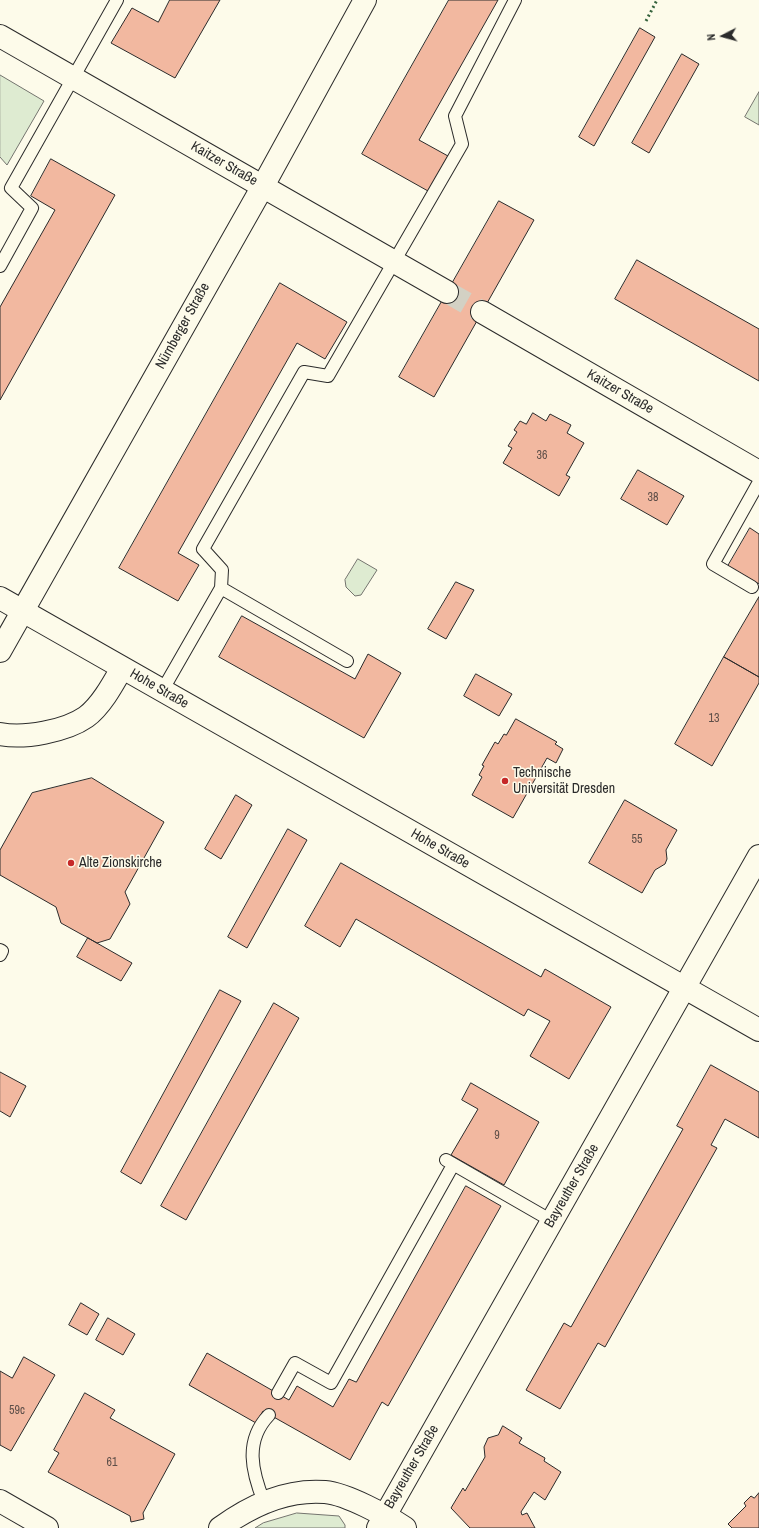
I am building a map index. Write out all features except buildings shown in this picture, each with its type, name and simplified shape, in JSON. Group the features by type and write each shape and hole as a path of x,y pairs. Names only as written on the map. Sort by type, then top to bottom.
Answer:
{"street":[{"name":"Nürnberger Straße","path":"0,651 263,186 365,0"},
{"name":"Kaitzer Straße","path":"0,36 447,292"},
{"name":"Kaitzer Straße","path":"482,312 759,472"},
{"name":"Hohe Straße","path":"0,598 759,1030"},
{"name":"Hohe Straße","path":"0,734 8,736 36,734 60,729 86,717 108,692 122,668"},
{"name":"Bayreuther Straße","path":"381,1521 759,856"},
{"name":"Bayreuther Straße","path":"220,1528 239,1515 264,1502 292,1493 326,1492 381,1521 405,1528"},
{"path":"0,1501 47,1528"}],"lane":[{"path":"0,266 32,208 11,188 117,0"},
{"path":"162,691 221,588 222,570 203,549 304,372 328,376 393,261 462,144 455,116 515,0"},
{"path":"752,587 712,564 759,482"},
{"path":"221,588 348,661"},
{"path":"0,950 2,951 0,955"},
{"path":"278,1393 295,1362 331,1383 449,1162 552,1221"},
{"path":"264,1502 257,1483 252,1462 254,1443 260,1424 269,1415"}],"green space":[{"path":"0,75 44,101 7,165 0,157"},
{"path":"759,92 759,125 745,117"},
{"path":"358,559 377,570 361,595 355,596 346,587 345,580"},
{"path":"297,1513 339,1516 345,1525 345,1528 255,1528 263,1523"}],"tunnel":[{"path":"447,292 482,312"}],"hedge":[{"path":"646,21 657,0"}],"place":[{"name":"Technische Universität Dresden","path":"505,781"},
{"name":"Alte Zionskirche","path":"71,863"}]}
